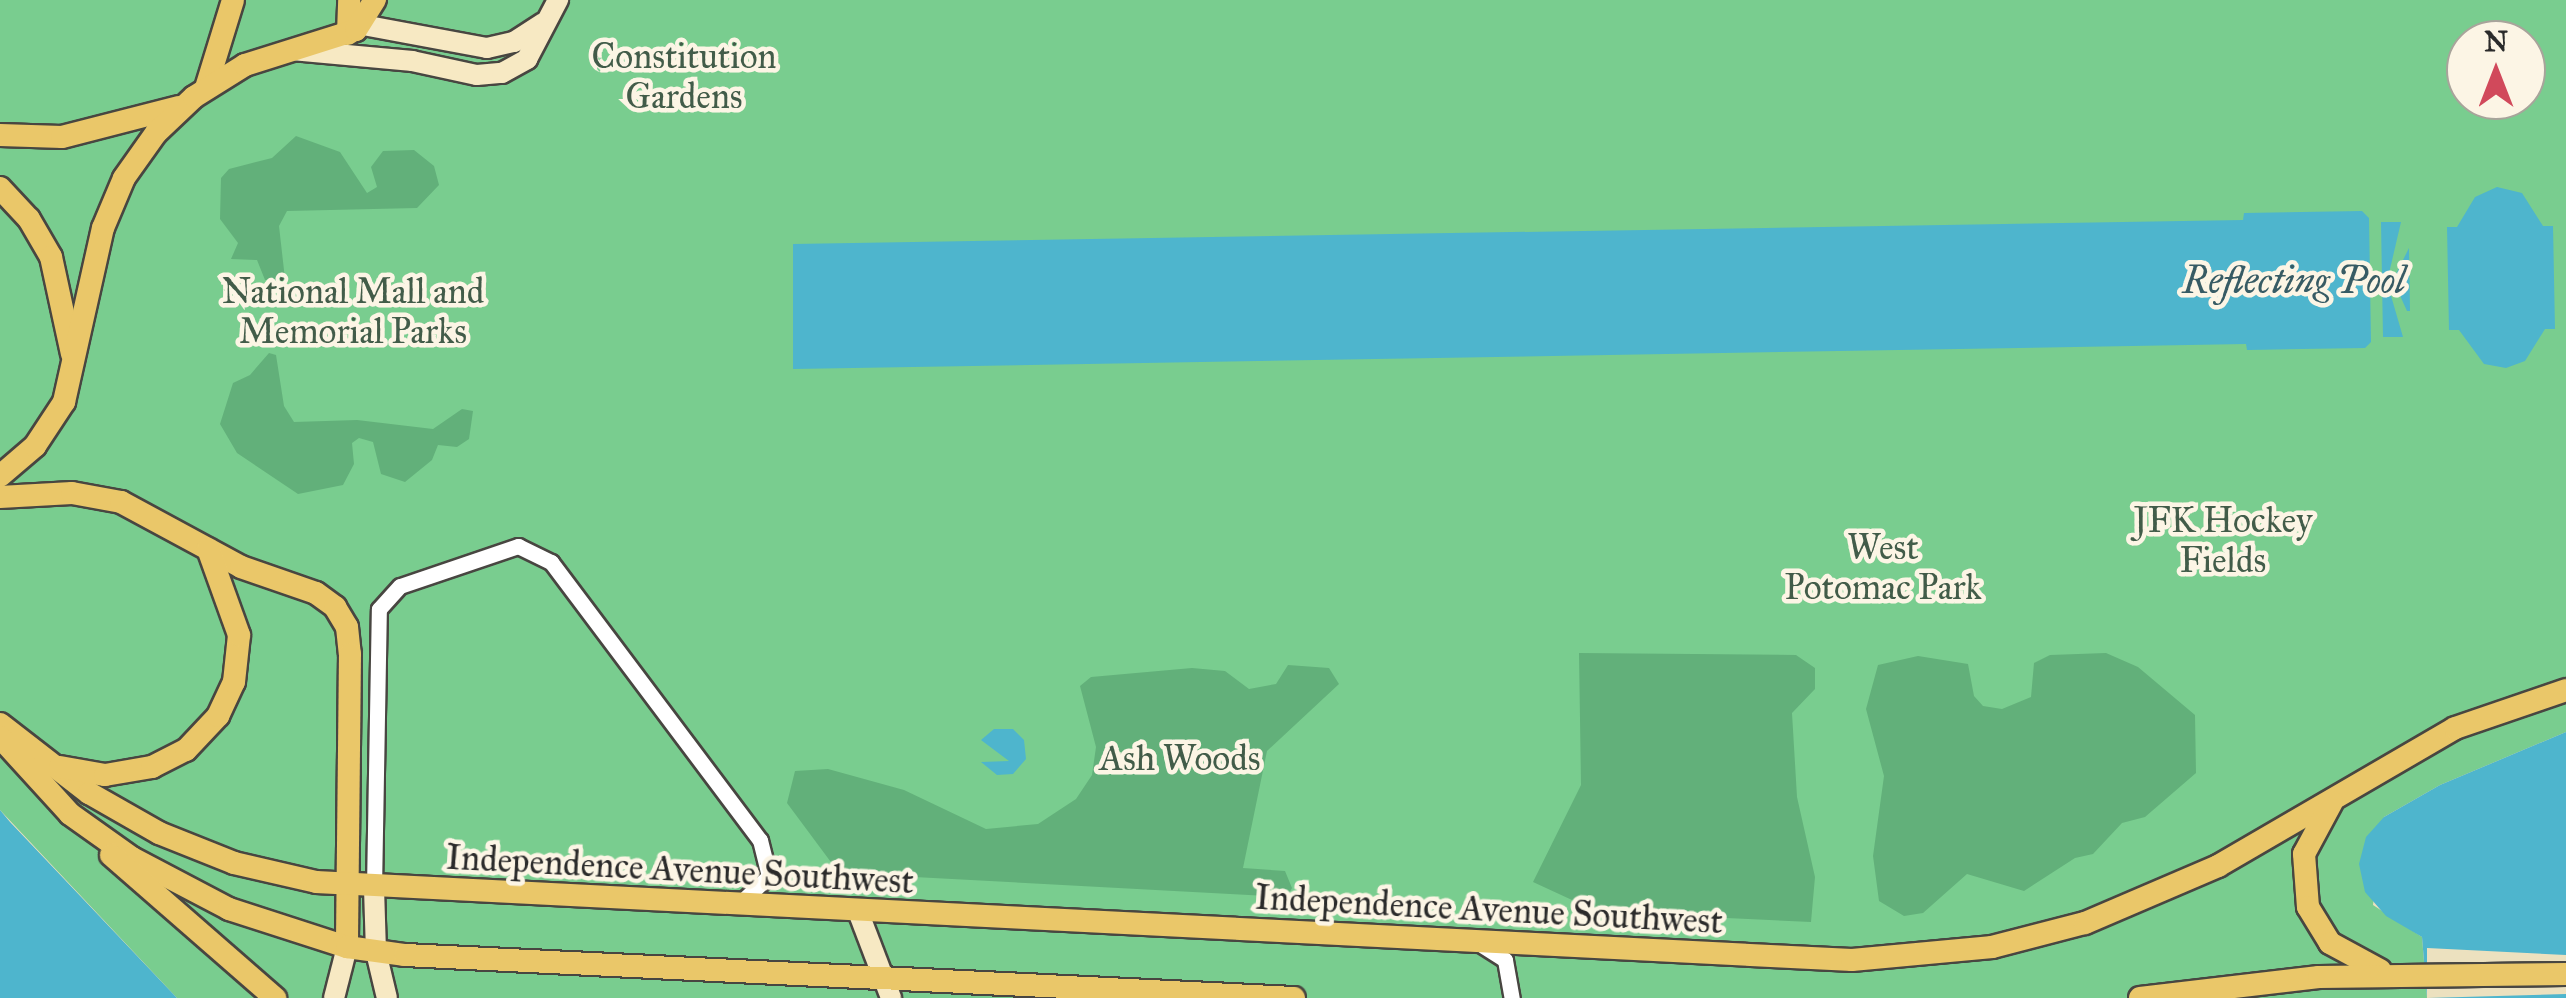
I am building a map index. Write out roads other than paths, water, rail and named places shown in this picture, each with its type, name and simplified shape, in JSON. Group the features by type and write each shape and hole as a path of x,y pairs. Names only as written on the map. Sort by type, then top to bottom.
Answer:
{"main road":[{"path":"206,88 233,0"},
{"path":"349,0 356,29"},
{"path":"0,476 46,433 75,372 89,280 109,211 145,146 206,88 288,49 356,29 375,0"},
{"path":"0,135 62,137 183,106"},
{"path":"0,188 29,219 50,257 75,372"},
{"path":"0,497 104,497 157,516 258,574 316,592 347,626 347,946"},
{"path":"54,766 105,775 140,770 175,757 211,726 234,682 240,648 231,598 208,548"},
{"name":"Independence Avenue Southwest","path":"0,724 110,807 186,845 262,870 350,886 1813,960 1992,947 2085,923 2181,884 2455,728 2559,689"},
{"path":"0,737 149,893 275,998"},
{"path":"2342,792 2316,824 2304,854 2308,907 2340,952 2393,974"},
{"path":"70,814 206,898 347,946 376,952 888,988 1294,998"},
{"path":"2140,998 2288,979 2393,974 2566,974"}],"street":[{"path":"288,49 495,74 527,59 558,0"},
{"path":"356,29 487,48 514,42 544,22"},
{"path":"387,998 376,952 374,626 382,602 400,586 488,552 526,547 551,562 764,847 769,876 732,908"},
{"path":"858,914 888,988"},
{"path":"334,998 347,946"},
{"path":"1482,946 1505,960 1512,998"}],"water":[{"path":"2497,187 2522,193 2543,226 2553,226 2555,329 2545,329 2525,361 2506,368 2484,364 2459,330 2449,330 2447,227 2457,227 2475,197"},
{"name":"Reflecting Pool","path":"2362,211 2369,218 2371,342 2365,348 2247,350 2246,344 793,369 793,244 2243,220 2244,213"},
{"path":"2381,222 2401,222 2387,282 2403,337 2383,337"},
{"path":"2409,248 2410,311 2407,311 2393,280"},
{"path":"994,729 1013,729 1024,740 1026,759 1013,774 997,775 981,762 1009,761 981,740"},
{"path":"2566,732 2566,998 2427,998 2422,937 2386,916 2365,892 2359,864 2366,837 2384,817 2440,785"},
{"path":"0,810 10,822 177,998 0,998"}],"park label":[{"name":"Constitution Gardens","path":"684,77"},
{"name":"National Mall and Memorial Parks","path":"353,312"},
{"name":"JFK Hockey Fields","path":"2223,541"},
{"name":"West Potomac Park","path":"1883,568"},
{"name":"Ash Woods","path":"1180,759"}]}
